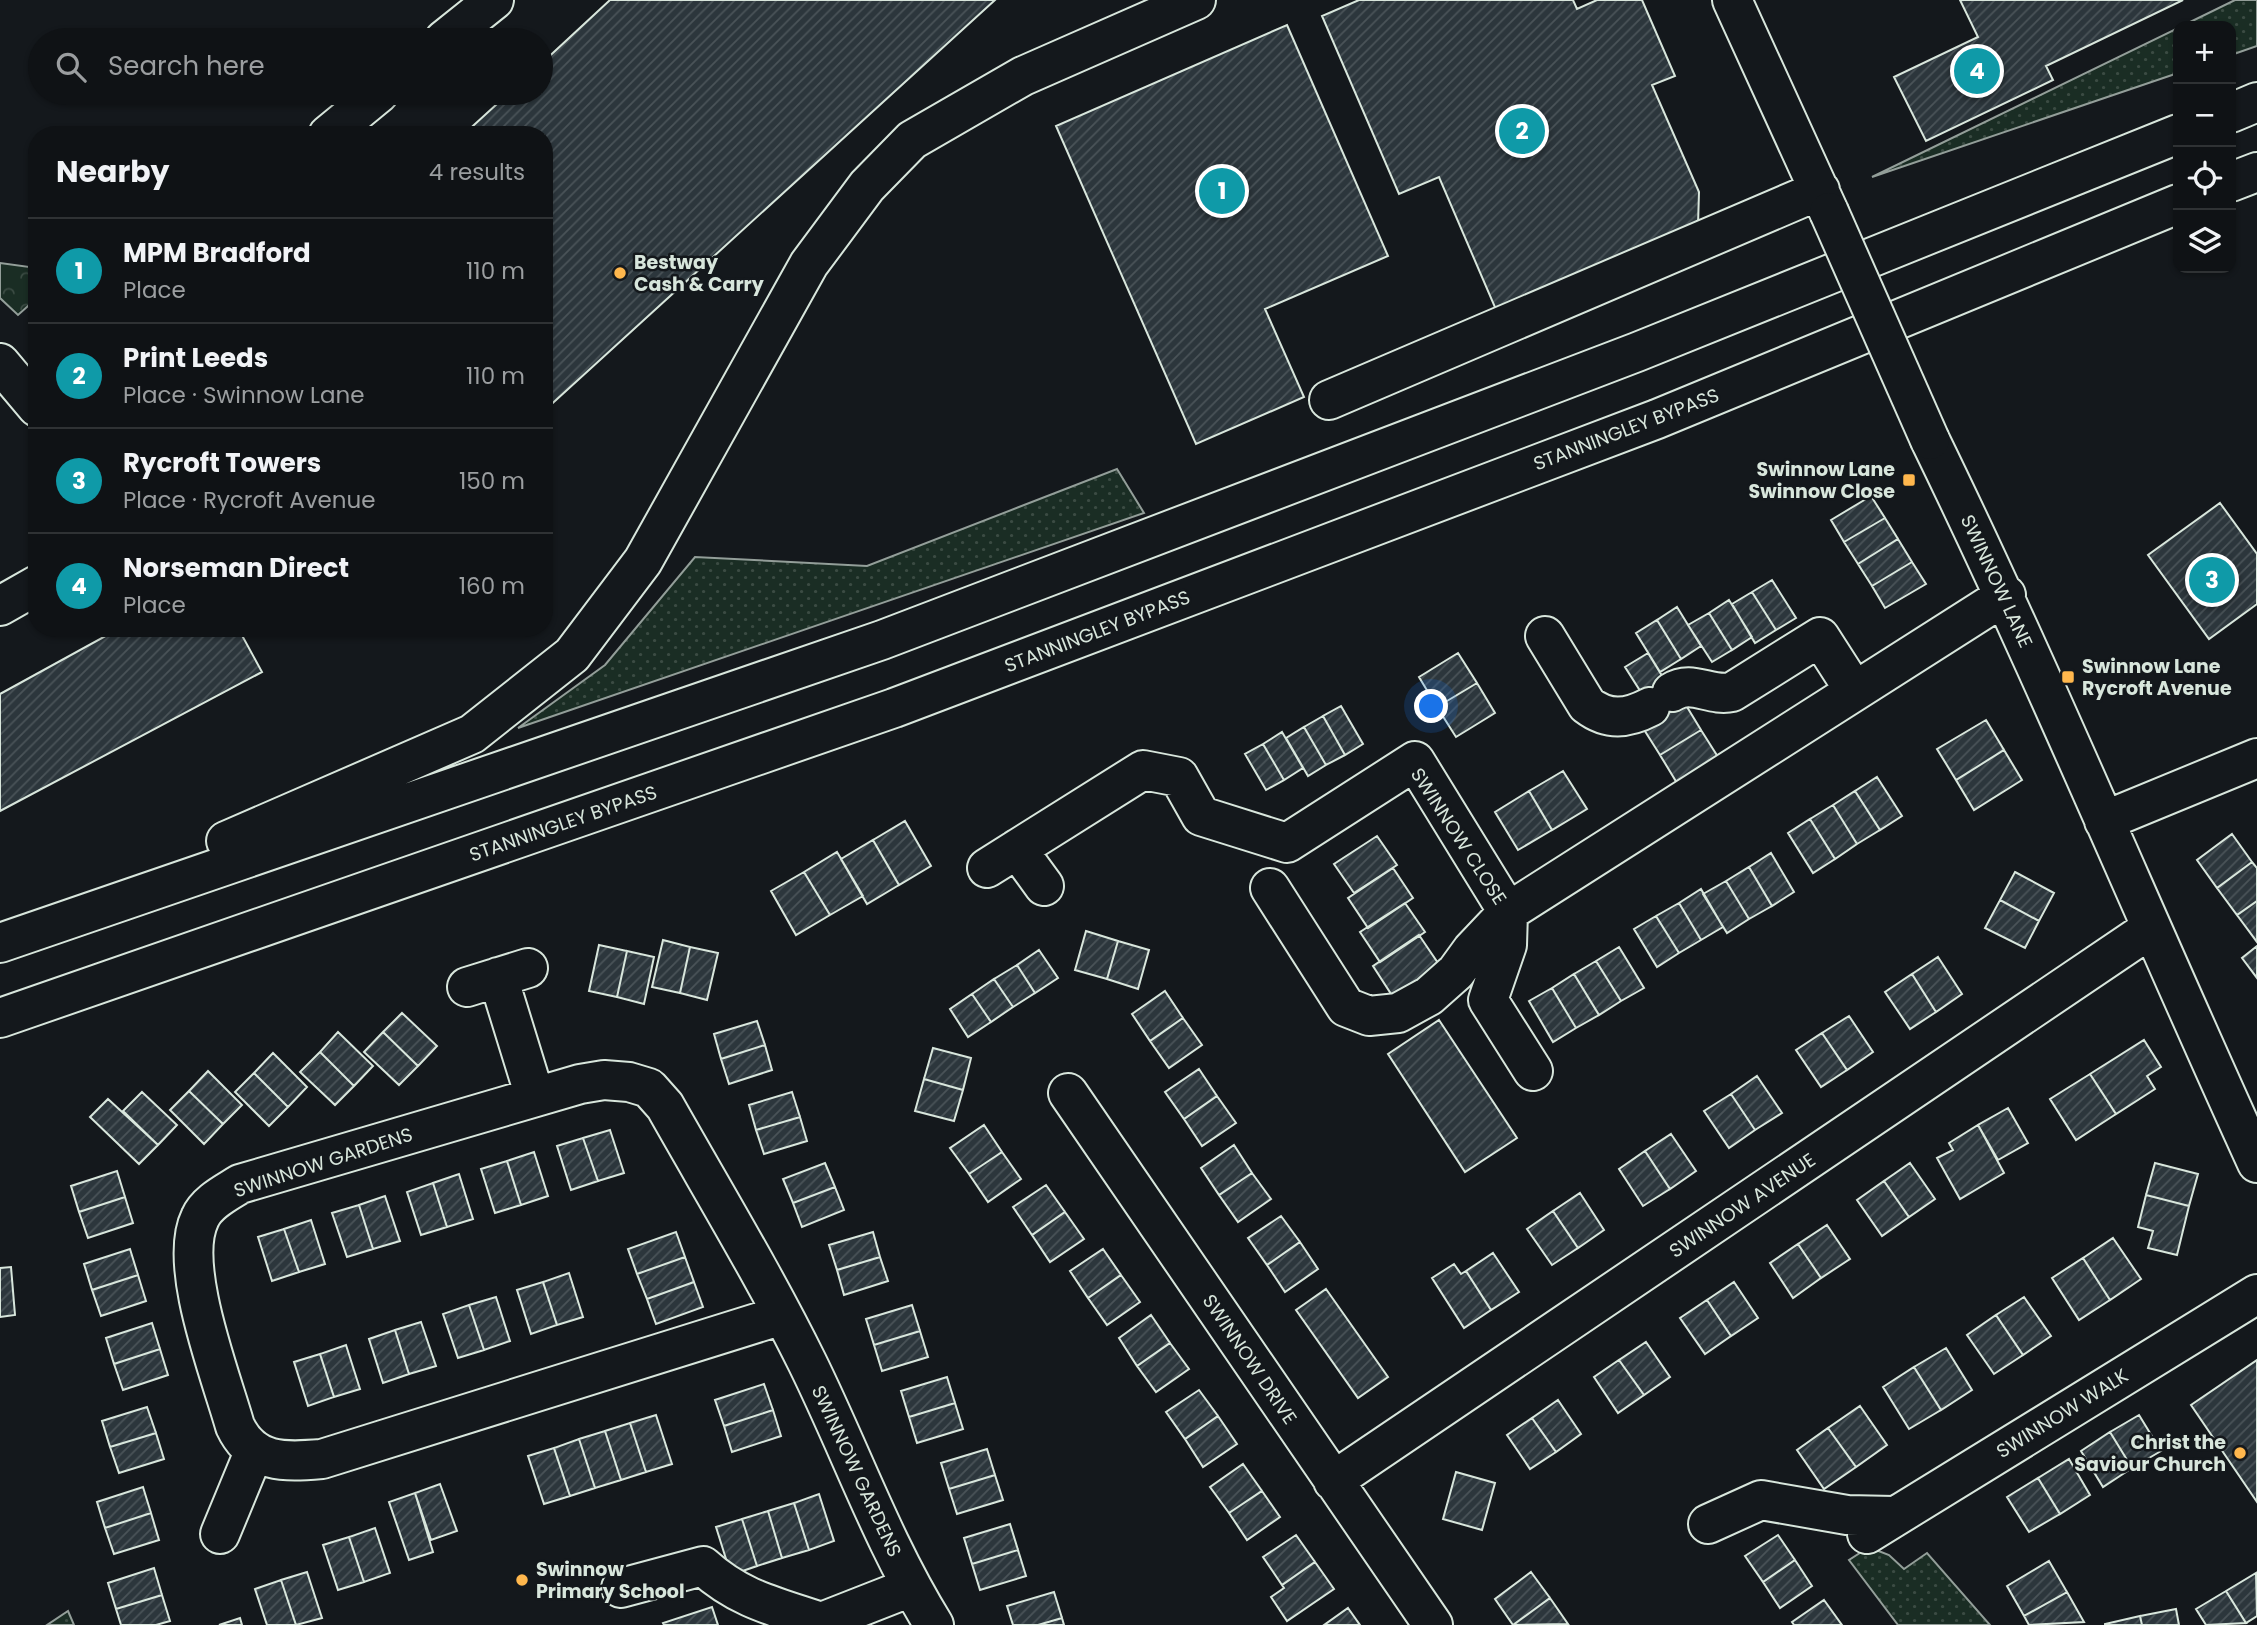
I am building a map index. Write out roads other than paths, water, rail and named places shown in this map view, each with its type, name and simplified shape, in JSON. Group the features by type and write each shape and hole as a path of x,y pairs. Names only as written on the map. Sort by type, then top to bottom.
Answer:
{"main road":[{"path":"459,28 494,0"},
{"path":"0,942 472,734 532,687 572,655 643,561 809,264 867,186 912,140 1023,76 1196,0"},
{"name":"SWINNOW LANE","path":"1732,0 1825,201 1930,440 2006,595 2150,929 2257,1163"},
{"path":"2236,111 2257,102"},
{"path":"339,126 364,105"},
{"path":"0,942 882,640 1637,352 2173,137"},
{"path":"2236,180 2257,172"},
{"path":"1329,400 1825,201"},
{"name":"STANNINGLEY BYPASS","path":"0,1018 894,708 1657,419 2173,206"},
{"path":"0,606 28,590"},
{"name":"SWINNOW CLOSE","path":"1044,886 1002,858 1143,769 1179,777 1201,816 1287,843 1415,761 1508,912 2006,595"},
{"path":"1545,636 1587,705 1597,713 1622,718 1689,686 1720,695 1732,692 1820,637 1854,690"},
{"path":"2104,821 2257,758"},
{"path":"1270,888 1346,1007 1369,1016 1398,1013 1429,996 1456,972 1472,950 1508,912"},
{"path":"1508,912 1507,945 1489,1000 1533,1071"},
{"name":"SWINNOW AVENUE","path":"1333,1481 2150,929"},
{"path":"498,978 536,1097"},
{"name":"SWINNOW GARDENS","path":"254,1452 243,1443 235,1426 193,1277 193,1246 200,1217 217,1198 240,1184 536,1097 604,1080 649,1088 665,1106 782,1315 852,1454 911,1587 934,1625"},
{"name":"SWINNOW DRIVE","path":"1068,1093 1433,1625"},
{"name":"SWINNOW WALK","path":"1707,1524 1761,1500 1847,1515 1881,1525 2257,1294"},
{"path":"220,1534 254,1452 292,1461 322,1459 782,1315"},
{"path":"621,1588 704,1566 724,1585 747,1598 818,1624 911,1587"}],"place":[{"name":"Norseman Direct","path":"1977,71"},
{"name":"Print Leeds","path":"1522,131"},
{"name":"MPM Bradford","path":"1222,191"},
{"name":"Bestway Cash & Carry","path":"620,273"},
{"name":"Swinnow Lane Swinnow Close","path":"1909,480"},
{"name":"Rycroft Towers","path":"2212,580"},
{"name":"Swinnow Lane Rycroft Avenue","path":"2068,677"},
{"name":"Christ the Saviour Church","path":"2240,1453"},
{"name":"Swinnow Primary School","path":"522,1580"}]}
